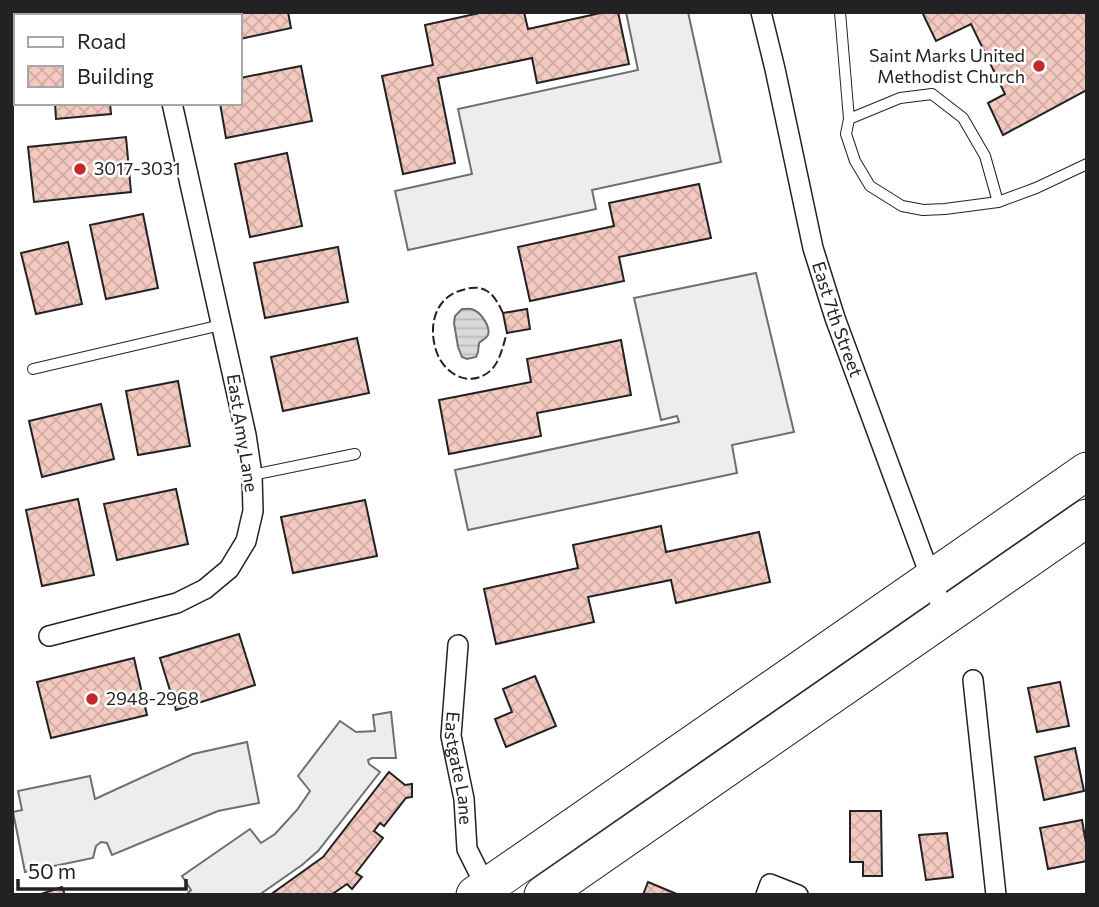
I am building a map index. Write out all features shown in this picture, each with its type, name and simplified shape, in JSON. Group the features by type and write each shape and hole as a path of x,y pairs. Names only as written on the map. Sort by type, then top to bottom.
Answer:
{"highway":[{"path":"481,891 1087,471"},
{"path":"543,895 1087,518"}],"street":[{"name":"East 7th Street","path":"761,12 813,248 835,318 945,616"},
{"name":"East Amy Lane","path":"49,636 177,603 205,589 229,569 246,541 253,511 253,475 246,435 172,105"},
{"name":"Eastgate Lane","path":"458,645 451,736 464,799 467,849 481,891"},
{"path":"973,680 996,895"},
{"path":"768,890 798,895"}],"lane":[{"path":"840,12 849,119 846,134 855,161 870,186 902,206 923,210 998,202 1036,188 1087,163"},
{"path":"849,119 900,98 932,94 963,118 985,156 998,202"},
{"path":"33,369 221,326"},
{"path":"253,475 355,454"}],"shaded area":[{"path":"626,12 688,12 721,162 592,190 596,209 408,250 395,191 472,174 458,109 638,70"},
{"path":"756,273 794,432 732,445 737,473 468,530 455,470 679,422 677,416 661,420 634,298"},
{"path":"462,309 477,312 485,321 489,332 479,343 476,357 467,359 462,357 458,347 454,323 455,316"},
{"path":"391,712 396,758 368,760 369,764 380,772 318,851 259,895 186,895 191,890 182,876 250,829 261,843 275,834 297,810 310,791 298,776 340,721 356,732 375,731 373,715"},
{"path":"247,742 259,803 218,811 112,855 107,843 101,842 96,846 93,858 25,872 13,812 22,810 18,791 90,776 95,799 193,754"}],"building":[{"path":"288,12 291,28 242,39 242,14 200,14"},
{"path":"484,12 524,12 528,29 605,12 618,12 629,64 537,83 532,58 438,78 455,163 403,174 382,76 433,65 425,25"},
{"name":"Saint Marks United Methodist Church","path":"922,12 1087,12 1087,90 1003,135 988,103 1005,94 971,24 936,41"},
{"path":"301,66 312,121 226,138 220,105 242,105 242,78"},
{"path":"55,105 110,105 111,114 56,119"},
{"name":"3017-3031","path":"126,137 131,192 34,202 28,147"},
{"path":"287,153 302,226 250,237 235,164"},
{"path":"699,184 711,238 619,257 624,281 530,301 518,247 614,226 609,203"},
{"path":"143,214 158,288 106,299 90,225"},
{"path":"68,242 82,304 36,314 21,253"},
{"path":"338,247 348,302 265,318 254,263"},
{"path":"527,309 530,329 507,333 503,313"},
{"path":"357,338 369,393 283,411 271,357"},
{"path":"621,340 631,395 537,413 541,436 449,454 439,400 531,382 527,359"},
{"path":"178,381 190,446 138,455 126,391"},
{"path":"101,404 114,459 42,477 29,421"},
{"path":"176,489 188,544 117,560 104,504"},
{"path":"78,499 94,575 42,586 26,510"},
{"path":"365,500 377,556 293,573 281,517"},
{"path":"661,526 666,552 759,532 770,582 676,603 671,580 588,597 594,622 496,644 484,589 578,568 573,545"},
{"path":"239,634 255,685 176,710 160,658"},
{"name":"2948-2968","path":"134,658 147,715 51,738 37,682"},
{"path":"535,676 556,726 506,747 495,719 512,712 503,689"},
{"path":"1060,682 1069,726 1037,732 1028,688"},
{"path":"1075,748 1084,791 1044,800 1035,757"},
{"path":"389,772 405,785 412,784 412,797 406,798 384,826 380,823 374,831 383,838 356,873 362,877 352,889 347,884 331,895 270,895 323,857"},
{"path":"850,811 881,811 882,876 863,876 863,862 850,862"},
{"path":"1082,820 1087,861 1048,869 1040,828"},
{"path":"947,833 953,877 926,880 919,835"},
{"path":"648,882 679,895 643,895"},
{"path":"62,887 65,895 38,895"}],"fence":[{"path":"503,313 495,298 485,290 471,288 455,292 436,313 434,343 441,361 454,374 469,379 477,378 486,374 496,364 507,333"}],"place":[{"name":"Saint Marks United Methodist Church","path":"1039,66"},
{"name":"3017-3031","path":"80,169"},
{"name":"2948-2968","path":"92,699"}]}
